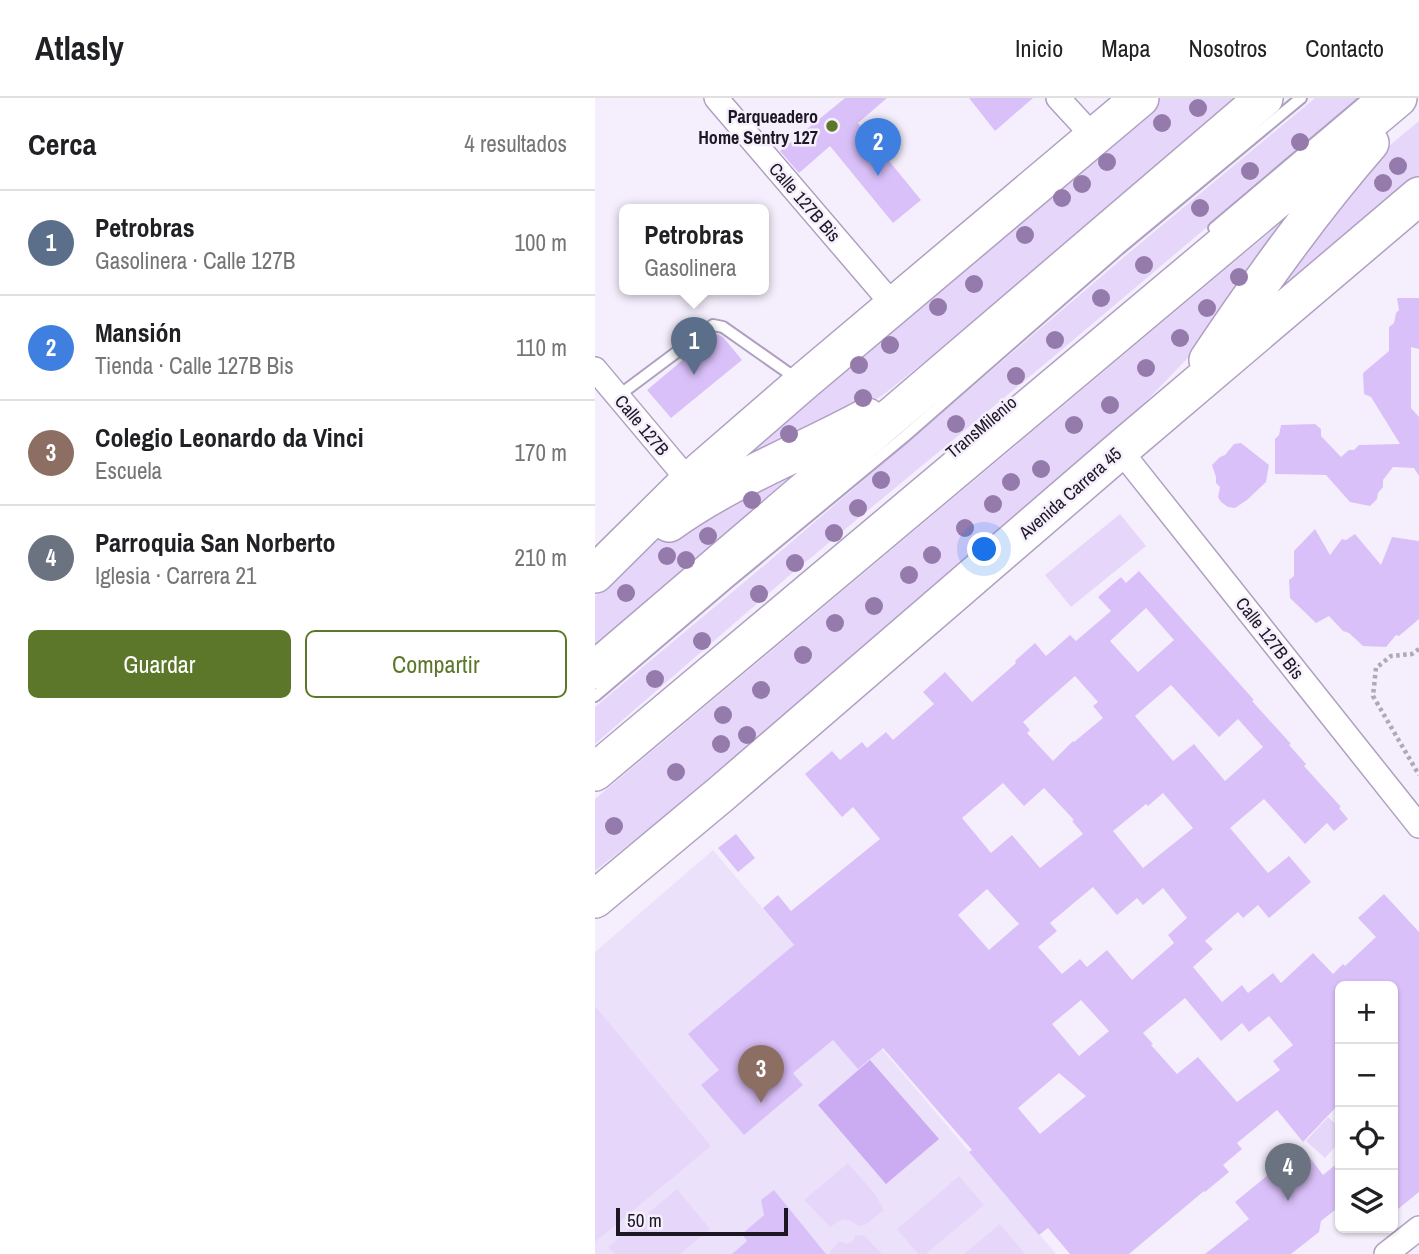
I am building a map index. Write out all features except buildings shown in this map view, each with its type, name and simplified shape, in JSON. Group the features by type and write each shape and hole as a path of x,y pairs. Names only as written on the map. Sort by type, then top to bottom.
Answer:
{"highway":[{"path":"595,670 1264,98"},
{"path":"604,758 1398,98"},
{"path":"1182,398 1251,296 1298,233 1346,171 1410,98"},
{"path":"595,575 689,481 1137,99"},
{"name":"Avenida Carrera 45","path":"595,899 722,794 1419,196"},
{"path":"595,575 693,506 765,467 830,438 935,379"}],"street":[{"name":"Calle 127B Bis","path":"716,98 782,168 894,306"},
{"path":"1058,98 1093,136"},
{"name":"Calle 127B","path":"595,369 689,481"},
{"name":"Calle 127B Bis","path":"1120,450 1419,826"},
{"path":"1386,1254 1419,1228"}],"lane":[{"path":"595,696 904,437 1119,249 1301,98"},
{"path":"1209,233 1368,98"},
{"path":"618,396 713,325 723,327 802,383"},
{"path":"595,757 604,758"}],"path":[{"path":"1419,649 1412,654 1391,656 1376,668 1373,696 1419,775"}],"shaded area":[{"path":"1151,98 1237,98 883,395 824,430 696,489"},
{"path":"1315,98 1358,98 1046,363 790,575 595,744 595,707"},
{"path":"1419,121 1419,175 1260,308 1383,151"},
{"path":"1289,216 1205,340 1088,462 926,595 682,803 595,871 595,799"},
{"path":"806,466 595,647 595,596 634,557 695,515"},
{"path":"1120,514 1146,546 1071,607 1045,575"},
{"path":"713,850 1056,1254 595,1254 595,952"},
{"path":"595,1006 711,1146 595,1242"},
{"path":"870,1060 939,1139 886,1184 818,1105"},
{"path":"1328,1117 1335,1123 1335,1147 1325,1158 1306,1141"},
{"path":"848,1163 875,1194 884,1210 865,1225 859,1226 844,1220 830,1227 804,1200"},
{"path":"959,1176 984,1205 926,1254 918,1254 897,1229"},
{"path":"677,1189 710,1229 680,1254 615,1254 608,1247"},
{"path":"1000,1224 1023,1254 964,1254"},
{"path":"856,1235 865,1236 882,1254 829,1252 840,1241 847,1244 852,1242"}],"place":[{"name":"Parqueadero Home Sentry 127","path":"832,126"},
{"name":"Mansión","path":"878,176"},
{"name":"Petrobras","path":"694,375"},
{"name":"Colegio Leonardo da Vinci","path":"761,1103"},
{"name":"Parroquia San Norberto","path":"1288,1201"}]}
